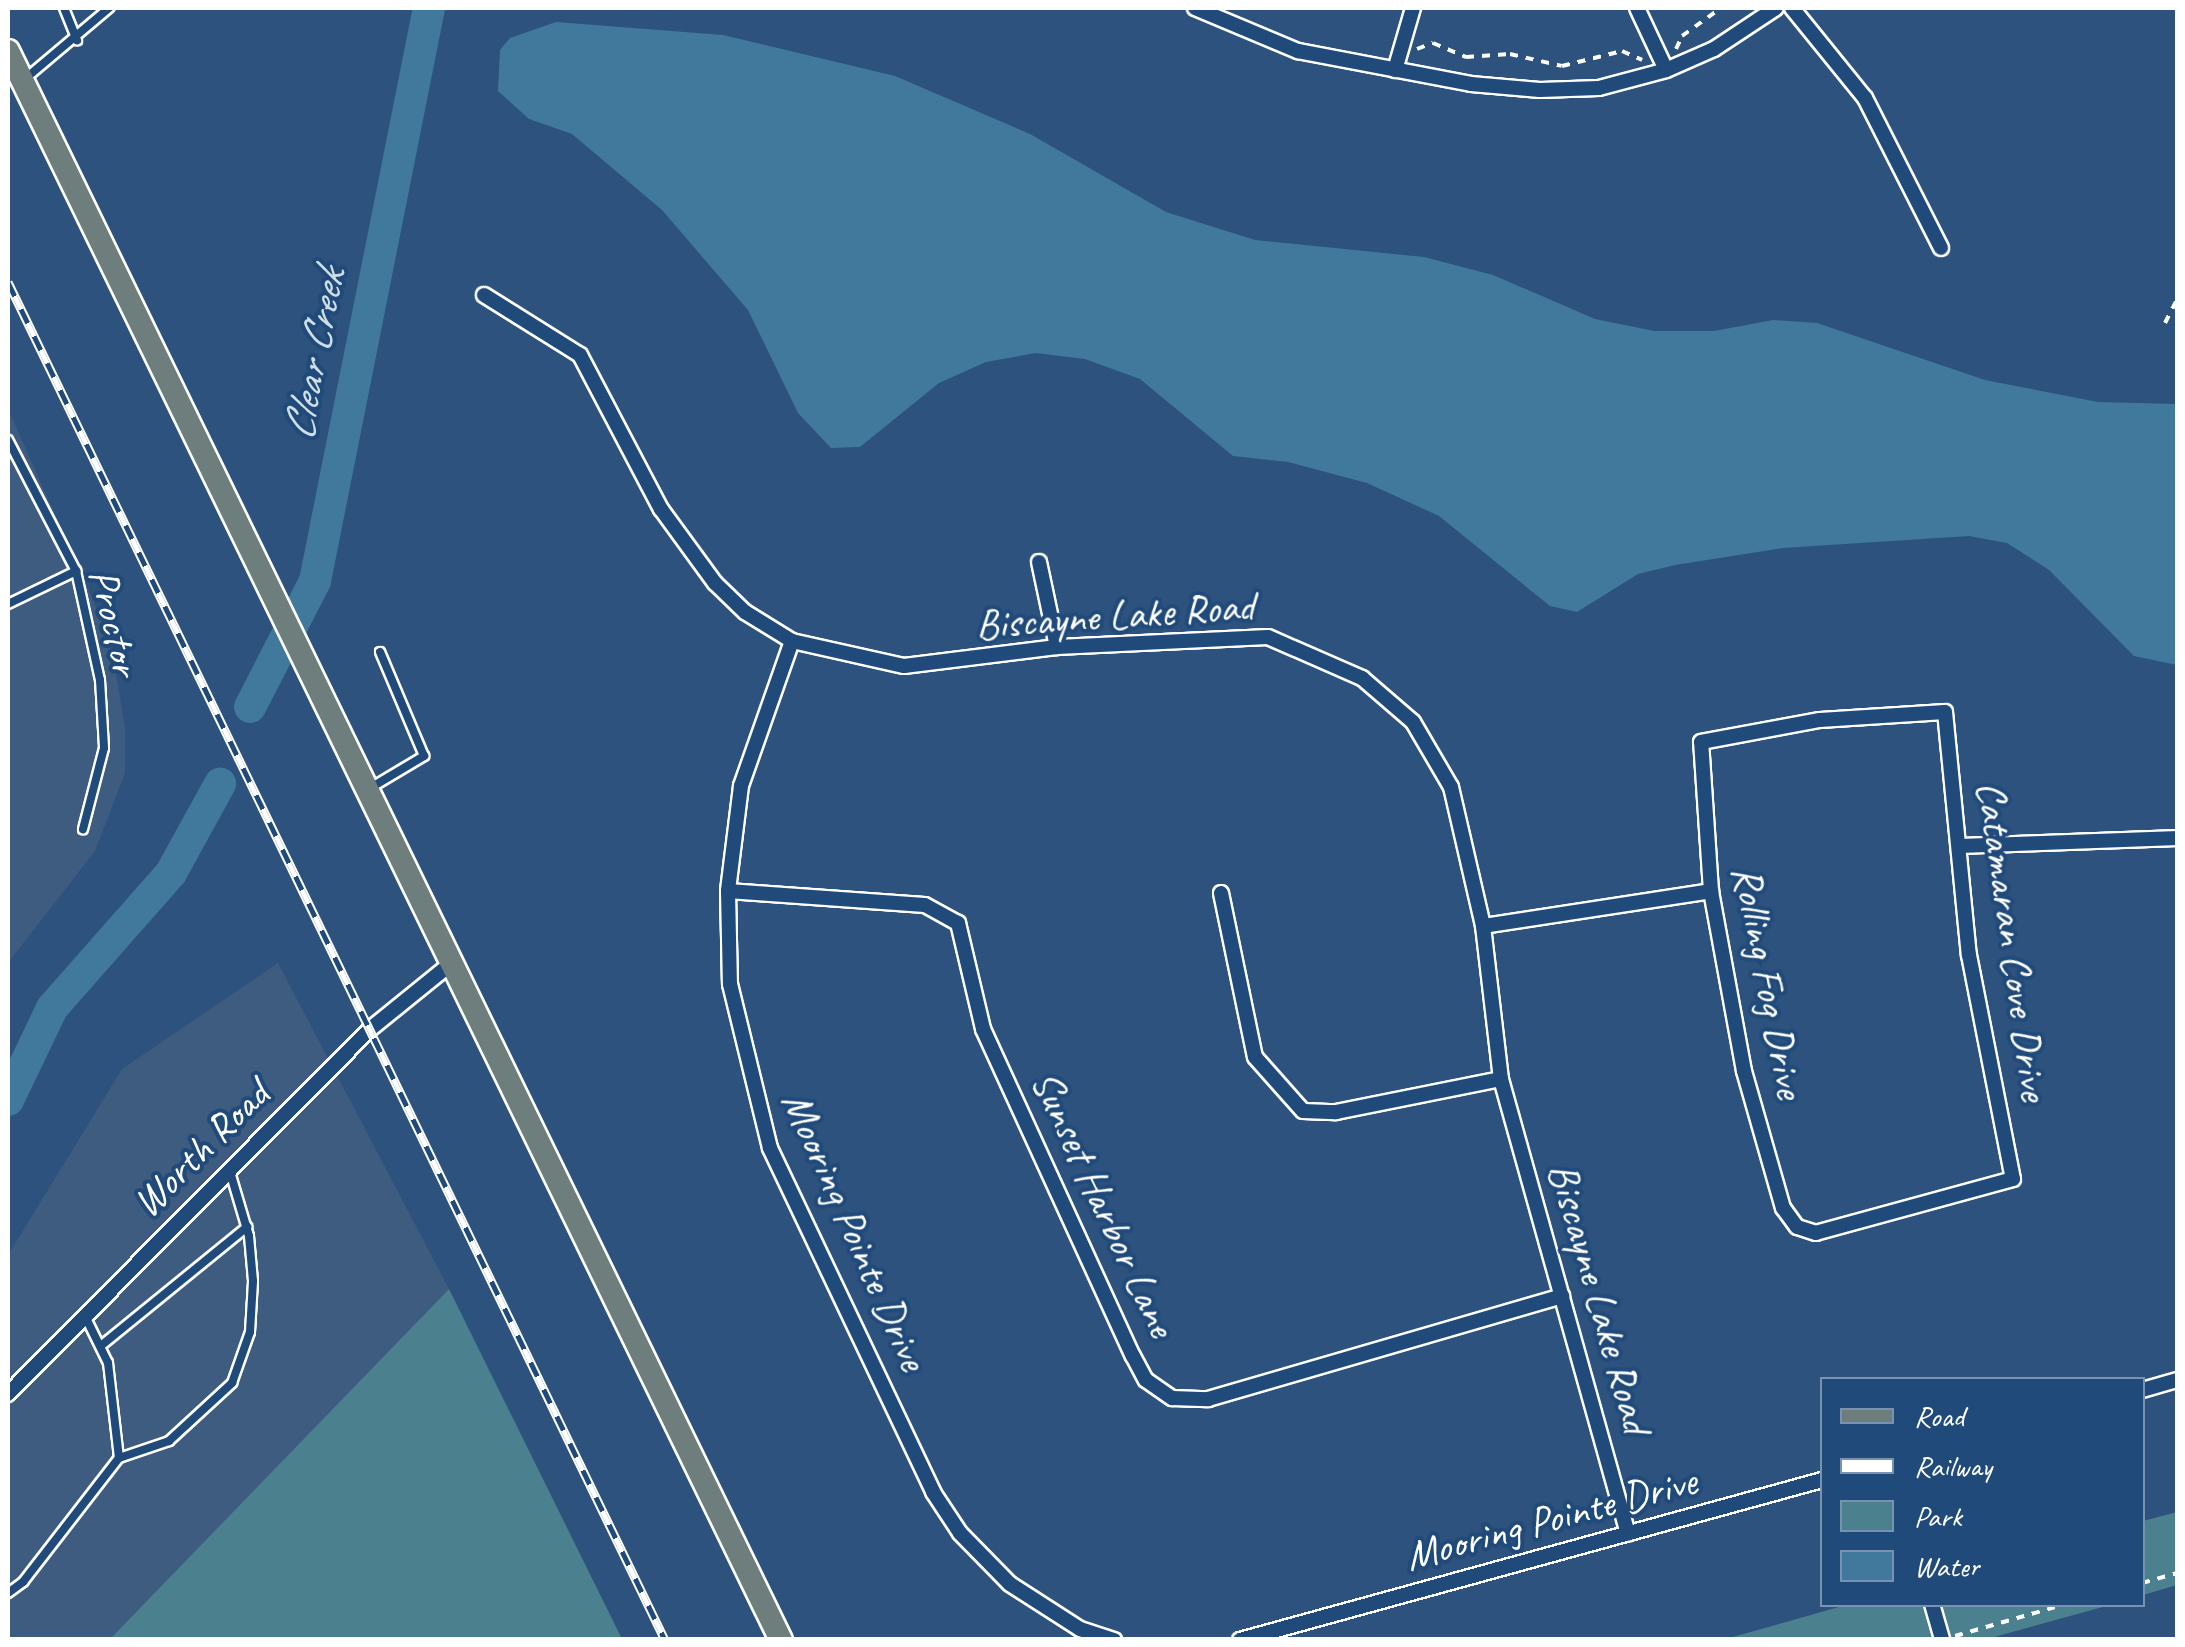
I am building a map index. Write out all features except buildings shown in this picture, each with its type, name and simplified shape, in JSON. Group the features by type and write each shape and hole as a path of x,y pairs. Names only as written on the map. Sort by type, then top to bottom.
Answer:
{"main road":[{"path":"8,51 781,1640"}],"street":[{"path":"1195,8 1298,51 1540,90 1599,88 1666,70 1714,50 1776,8"},
{"path":"1397,64 1413,8"},
{"path":"1637,8 1666,70"},
{"path":"1792,8 1865,98 1940,248"},
{"name":"Biscayne Lake Road","path":"484,296 580,354 662,510 704,568 744,612 792,641 904,666 1057,648 1268,637 1362,678 1413,722 1451,786 1483,926 1501,1079 1628,1534"},
{"path":"1039,562 1057,648"},
{"name":"Mooring Pointe Drive","path":"792,641 740,786 728,891 730,984 770,1148 917,1458 984,1564 1076,1634 1114,1640"},
{"name":"Rolling Fog Drive","path":"1797,1227 1783,1208 1744,1072 1712,891 1701,742 1820,720 1945,712"},
{"name":"Catamaran Cove Drive","path":"1797,1227 1816,1234 2014,1178 1969,954 1945,712"},
{"path":"1960,846 2178,838"},
{"name":"Sunset Harbor Lane","path":"728,891 926,906 958,923 983,1029 1133,1356 1146,1380 1172,1398 1208,1399 1562,1296"},
{"path":"1483,926 1712,891"},
{"path":"1221,893 1256,1057 1303,1110 1336,1112 1501,1079"},
{"name":"Worth Road","path":"8,1394 368,1030 453,962"},
{"path":"2145,1389 2178,1380"},
{"name":"Mooring Pointe Drive","path":"1240,1640 1820,1481"},
{"path":"1933,1607 1942,1640"}],"lane":[{"path":"64,8 77,42"},
{"path":"22,81 77,42 109,8"},
{"name":"Proctor","path":"8,440 76,571 100,680 104,748 83,829"},
{"path":"8,604 76,571"},
{"path":"368,789 424,756 380,652"},
{"path":"8,1593 24,1582 119,1458 169,1441 232,1383 250,1332 246,1227 230,1170"},
{"path":"103,1344 246,1227"},
{"path":"85,1316 103,1344 119,1458"}],"path":[{"path":"1397,64 1434,43 1466,57 1510,54 1562,66 1622,51 1666,70 1682,36 1721,8"},
{"path":"2165,322 2178,298"},
{"path":"2145,1582 2178,1573"},
{"path":"1942,1640 2056,1607"}],"shaded area":[{"path":"8,409 110,638 125,728 125,773 95,851 8,963"},
{"path":"278,963 449,1289 110,1639 8,1639 8,1255 122,1069"}],"green space":[{"path":"449,1289 622,1639 110,1639"},
{"path":"2177,1512 2177,1585 2145,1594 2145,1520"},
{"path":"1839,1607 2103,1607 1987,1639 1722,1640"}],"water":[{"path":"556,22 723,35 895,76 1030,134 1166,212 1255,240 1424,257 1493,275 1595,319 1654,331 1714,331 1773,320 1817,323 1985,380 2098,402 2177,404 2177,665 2134,656 2049,570 2007,543 1969,536 1783,548 1675,565 1638,574 1577,612 1550,606 1439,516 1367,483 1288,462 1233,456 1140,379 1085,359 1036,353 986,362 939,383 860,447 831,448 798,413 748,310 662,210 572,134 529,119 498,91 500,50 510,38"}],"waterway":[{"name":"Clear Creek","path":"250,707 315,581 429,8"},
{"name":"Clear Creek","path":"8,1100 52,1008 171,873 220,784"}],"railway":[{"path":"8,282 665,1640"}]}
